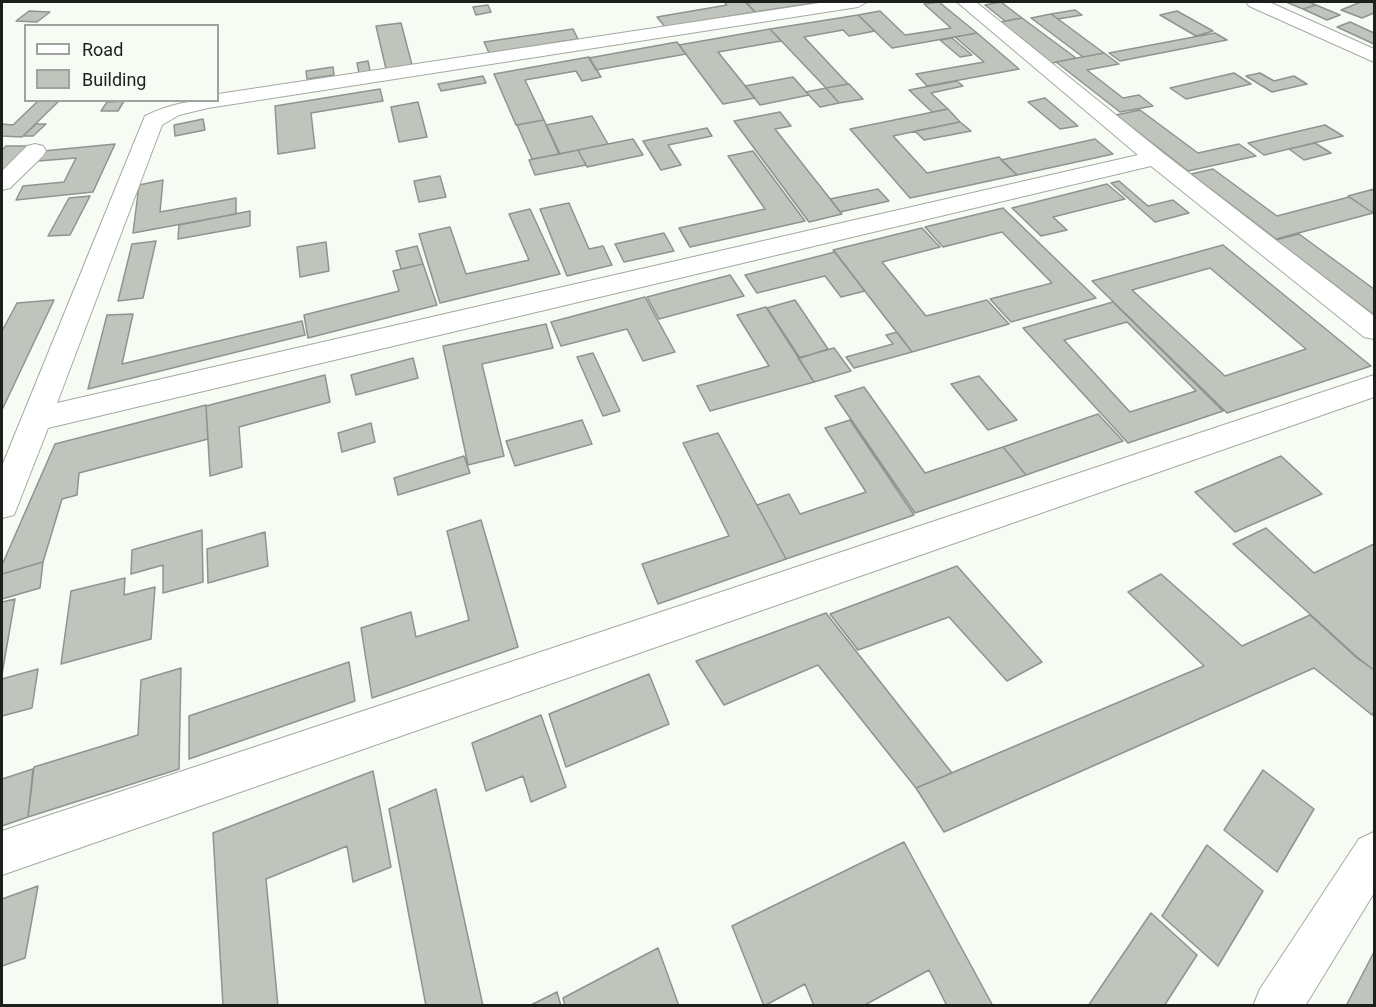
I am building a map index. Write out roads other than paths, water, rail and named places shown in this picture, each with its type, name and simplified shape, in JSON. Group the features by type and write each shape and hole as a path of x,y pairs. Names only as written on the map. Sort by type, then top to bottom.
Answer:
{"street":[{"path":"219,100 858,2"},
{"path":"966,2 1155,158 1374,330"},
{"path":"1255,2 1374,56"},
{"path":"2,505 153,121 172,111 207,102"},
{"path":"2,183 35,151"},
{"path":"34,420 1155,158"},
{"path":"2,853 1374,386"},
{"path":"1277,1005 1374,854"}]}
